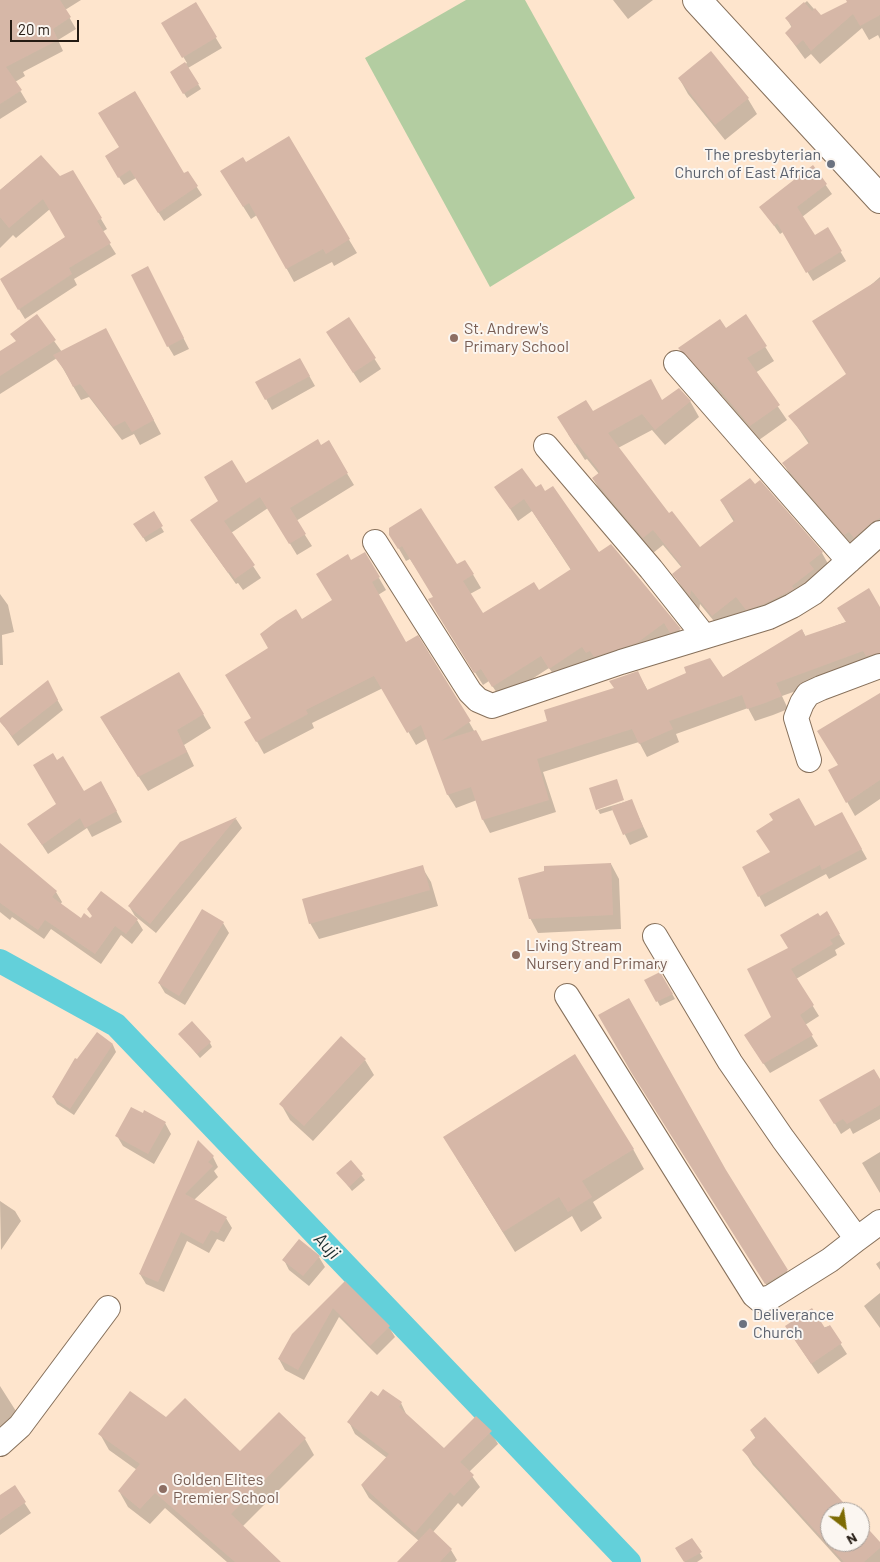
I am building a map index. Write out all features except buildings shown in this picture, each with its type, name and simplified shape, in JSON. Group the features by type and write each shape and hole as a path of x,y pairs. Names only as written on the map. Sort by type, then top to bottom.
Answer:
{"street":[{"path":"697,0 880,198"},
{"path":"676,363 849,561"},
{"path":"546,446 651,569 704,636"},
{"path":"375,542 470,692 486,705 500,705 622,662 769,617 813,593 849,561 877,541"},
{"path":"809,760 796,718 802,702 808,694 880,666"},
{"path":"655,936 730,1062 783,1139 857,1238"},
{"path":"567,996 754,1295 760,1300 770,1298 830,1260 880,1222"},
{"path":"0,1444 20,1426 108,1308"}],"green space":[{"path":"466,0 525,0 635,198 490,287 365,58"}],"waterway":[{"name":"Auji","path":"0,961 116,1025 629,1562"}],"place":[{"name":"The presbyterian Church of East Africa","path":"831,164"},
{"name":"St. Andrew's Primary School","path":"454,338"},
{"name":"Living Stream Nursery and Primary","path":"516,955"},
{"name":"Deliverance Church","path":"743,1324"},
{"name":"Golden Elites Premier School","path":"163,1489"}]}
